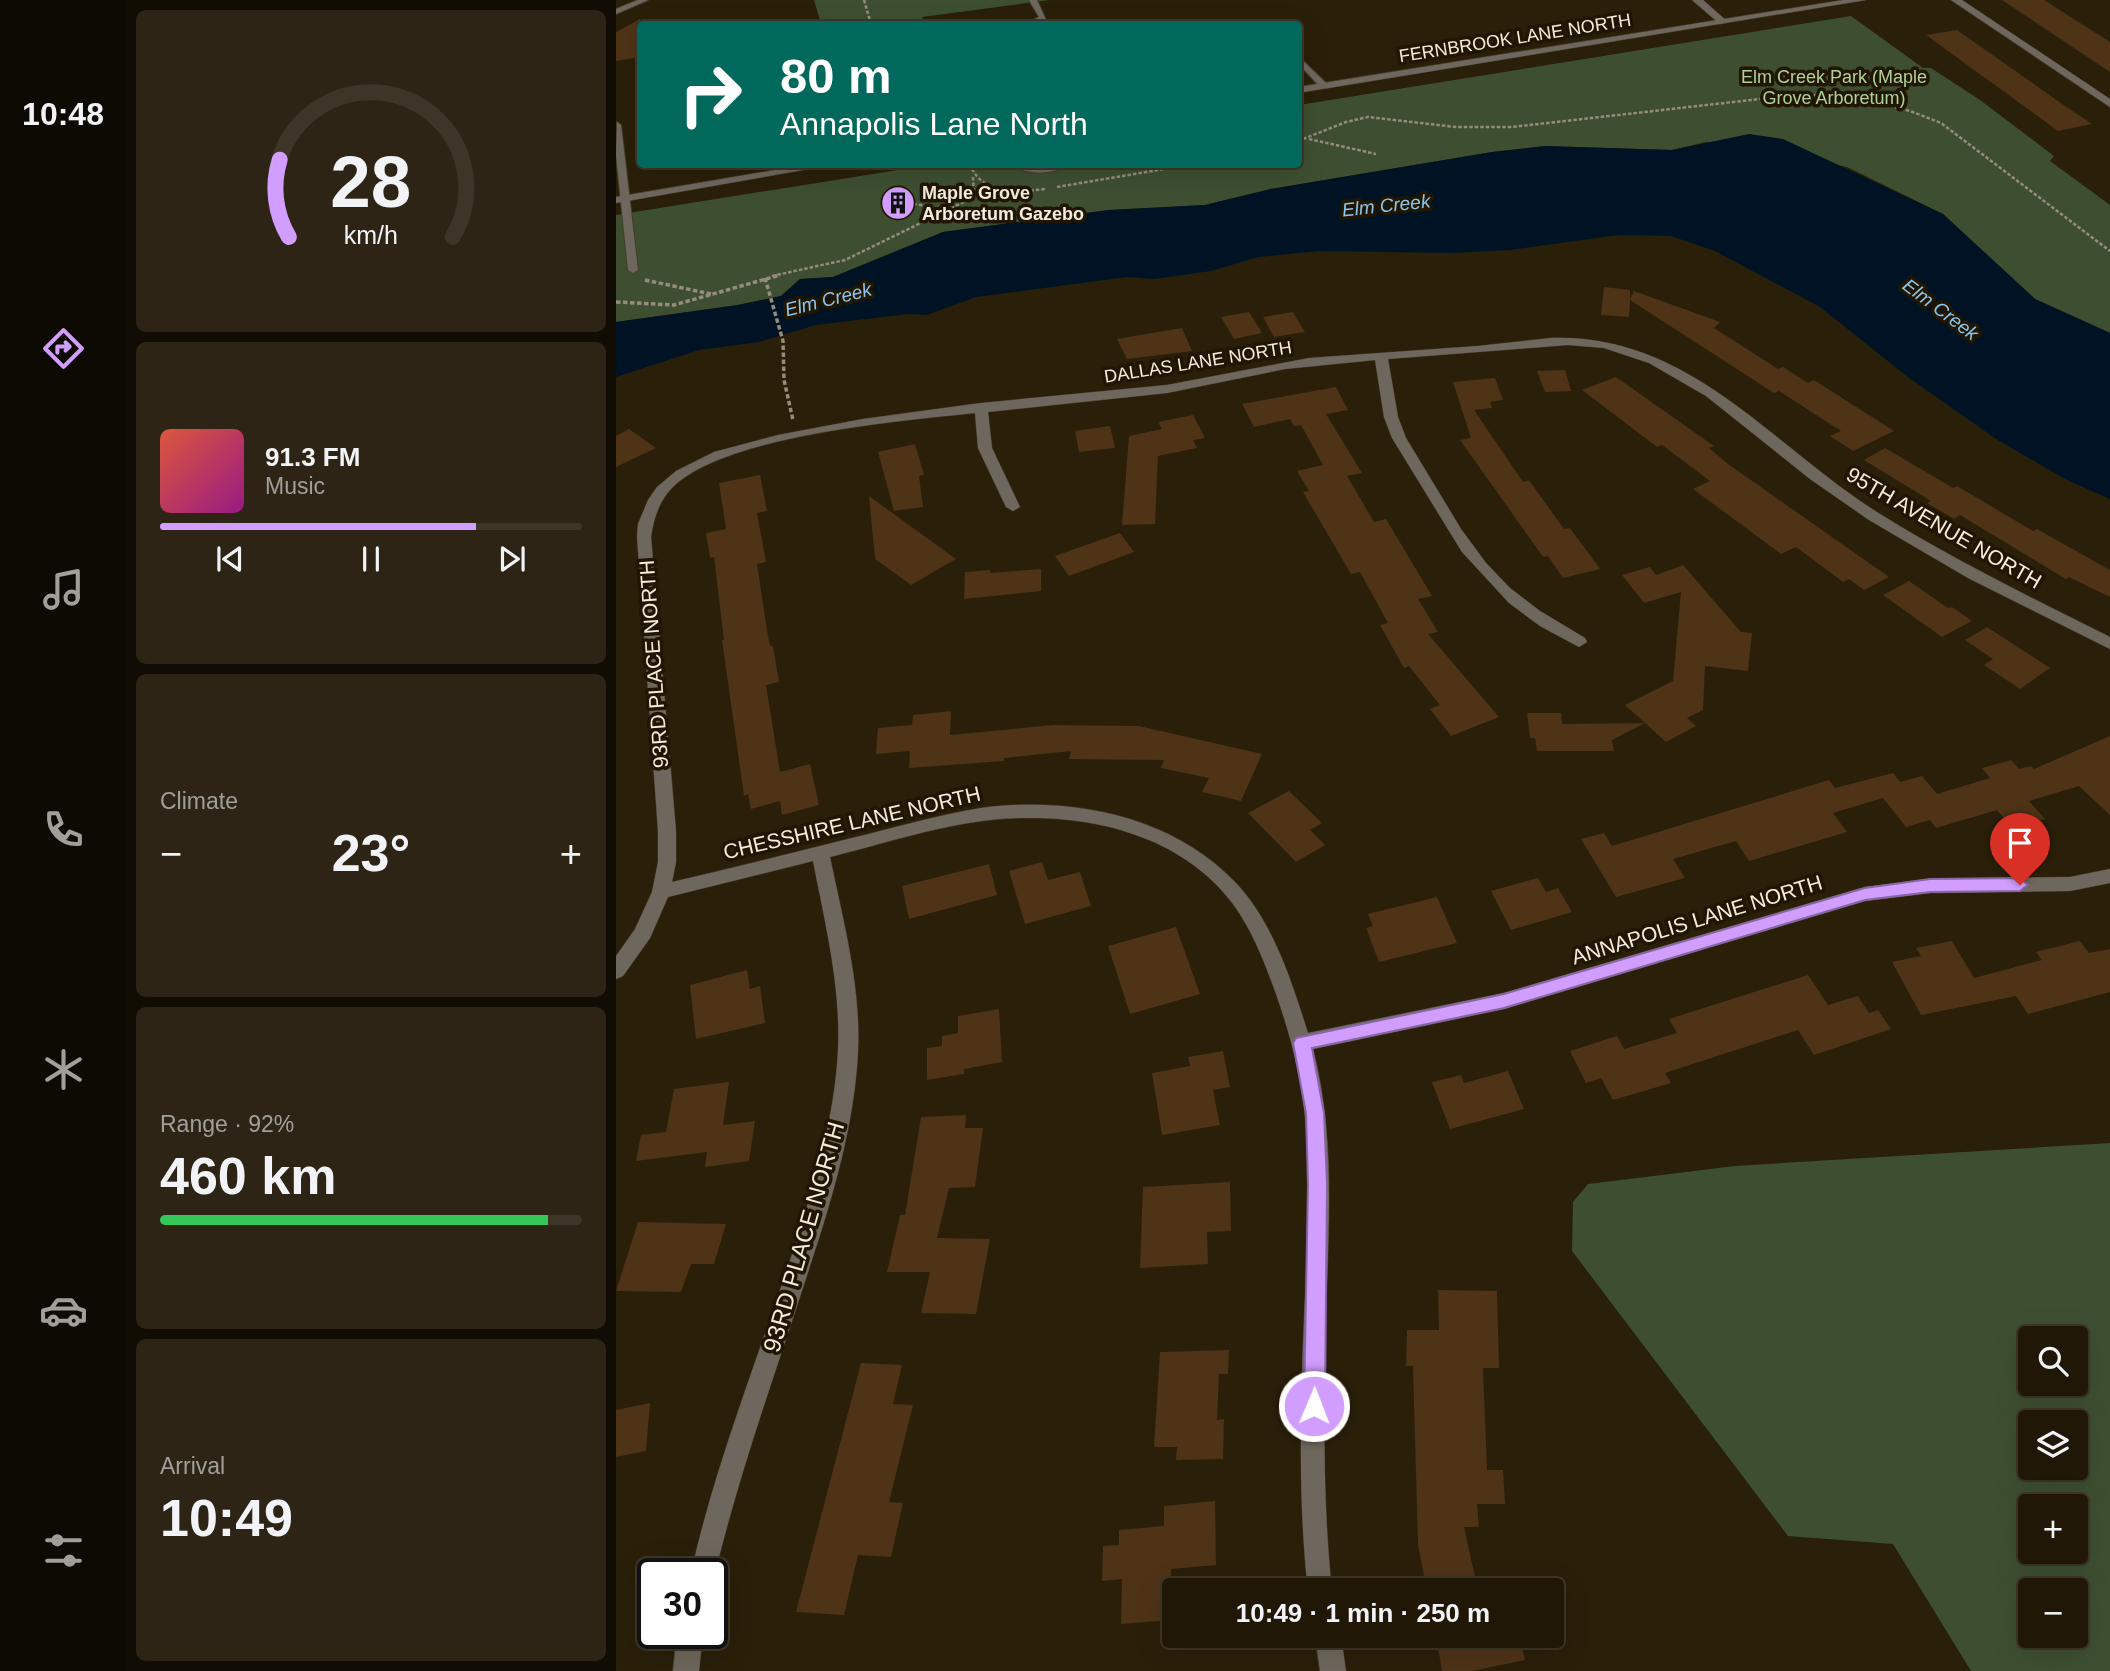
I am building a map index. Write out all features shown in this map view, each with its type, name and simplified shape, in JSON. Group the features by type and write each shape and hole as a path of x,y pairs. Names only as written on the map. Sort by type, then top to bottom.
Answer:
{"street":[{"path":"1697,0 1723,22"},
{"name":"FERNBROOK LANE NORTH","path":"1302,89 1861,0"},
{"path":"1956,0 2110,104"},
{"path":"621,199 809,168"},
{"name":"DALLAS LANE NORTH","path":"702,462 746,447 797,435 892,418 1152,391 1283,365 1556,341 1579,341 1622,348"},
{"name":"95TH AVENUE NORTH","path":"1622,348 1699,387 1765,434 1839,494 1872,515 1964,568 2110,644"},
{"path":"1381,356 1391,416 1399,438 1472,555 1496,583 1526,610 1579,642"},
{"path":"981,407 985,449 1013,507"},
{"name":"93RD PLACE NORTH","path":"661,892 667,862 667,831 645,519 652,501 666,485 702,462"},
{"name":"CHESSHIRE LANE NORTH","path":"661,892 935,824 996,813 1054,811 1114,819 1185,852 1228,886 1243,905 1266,946 1302,1043 1315,1113 1318,1184 1313,1489 1319,1578"},
{"name":"93RD PLACE NORTH","path":"706,1558 716,1516 817,1209 839,1126 848,1050 844,981 820,853"},
{"name":"ANNAPOLIS LANE NORTH","path":"1302,1043 1504,1001 1865,894 1930,886 2070,884 2110,876"},
{"path":"616,971 643,933 661,892"},
{"path":"1330,1648 1333,1671"},
{"path":"686,1671 688,1649"}],"lane":[{"path":"616,12 644,0"},
{"path":"1033,0 1043,18 1036,21"},
{"path":"1302,62 1324,86"},
{"path":"617,125 621,199 634,275"},
{"path":"1020,168 1035,171 1054,168"}],"path":[{"path":"864,0 870,21"},
{"path":"1302,140 1346,122 1368,117 1456,127 1512,127 1790,95 1837,96 1898,109 1936,121 2048,202 2110,251"},
{"path":"1308,138 1376,154"},
{"path":"971,168 974,197"},
{"path":"616,302 674,305 765,278 845,260 866,248 900,236 974,197 1168,168"},
{"path":"973,176 991,186 1017,191"},
{"path":"908,203 940,208 958,205"},
{"path":"634,275 715,294"},
{"path":"765,278 783,341 784,380 797,435"}],"green space":[{"path":"814,0 1049,0 922,17 924,21 820,21"},
{"name":"Elm Creek Park (Maple Grove Arboretum)","path":"1851,16 1923,68 1931,68 1980,100 2054,156 2050,161 2110,205 2110,333 2035,299 1943,214 1847,167 1706,142 1672,150 1545,146 1492,152 1271,189 1205,205 1109,210 943,232 833,277 800,279 781,296 738,305 616,322 616,215 910,168 1302,168 1302,105"},
{"path":"2110,1143 2110,1671 1971,1671 1893,1544 1788,1536 1572,1251 1573,1202 1588,1184 1735,1166"}],"water":[{"name":"Elm Creek","path":"1749,134 1783,139 1943,214 2035,299 2110,333 2110,499 2067,480 1996,439 1908,377 1820,307 1715,251 1671,236 1618,235 1510,250 1452,253 1320,251 1258,257 1211,271 1154,279 1127,277 976,297 927,315 908,314 816,325 759,342 699,350 616,377 616,322 738,305 781,296 800,279 833,277 943,232 1109,210 1205,205 1271,189 1492,152 1545,146 1672,150"}],"building":[{"path":"2002,0 2044,0 2110,42 2110,72"},
{"path":"640,19 637,21 637,58 616,61 616,32"},
{"path":"1957,30 2092,124 2058,131 1926,35"},
{"path":"1604,287 1630,290 1630,299 1634,291 1720,322 1714,328 1778,369 1783,367 1808,383 1814,380 1894,431 1853,451 1830,436 1841,431 1779,391 1774,393 1630,300 1629,317 1601,315"},
{"path":"1249,312 1262,333 1234,339 1221,317"},
{"path":"1293,312 1305,332 1274,337 1263,317"},
{"path":"1182,328 1192,351 1127,359 1117,339"},
{"path":"1565,370 1571,391 1545,392 1537,371"},
{"path":"1616,377 1714,446 1709,448 1728,464 1889,577 1864,590 1849,579 1843,582 1796,547 1781,554 1693,489 1710,481 1662,445 1657,447 1582,390"},
{"path":"1495,378 1503,400 1490,402 1492,408 1474,410 1523,482 1529,480 1564,529 1570,528 1600,569 1563,578 1548,556 1543,557 1460,440 1471,438 1453,382"},
{"path":"1336,387 1348,410 1326,414 1362,473 1347,476 1374,522 1386,519 1432,596 1418,599 1438,632 1428,634 1499,717 1451,736 1430,709 1440,705 1409,666 1404,668 1380,625 1388,623 1360,572 1351,574 1303,492 1309,491 1297,471 1323,465 1301,425 1294,426 1290,419 1254,427 1242,404"},
{"path":"1193,415 1205,438 1193,440 1197,448 1158,456 1155,524 1122,525 1129,436 1162,429 1158,422"},
{"path":"1110,426 1115,448 1079,452 1075,431"},
{"path":"629,429 656,448 616,467 616,436"},
{"path":"915,444 924,475 919,476 923,507 894,511 878,452"},
{"path":"1885,448 1953,488 1957,486 2033,531 2037,529 2110,570 2110,597 2069,577 2066,579 1960,515 1954,519 1927,503 1931,501 1864,460"},
{"path":"760,475 767,511 757,513 766,562 757,564 767,630 770,646 773,646 779,682 766,685 780,772 810,764 819,805 782,815 780,801 751,809 748,794 744,796 722,640 714,557 710,558 706,533 726,529 719,483"},
{"path":"869,496 956,559 911,585 875,559"},
{"path":"1120,533 1134,552 1069,576 1055,556"},
{"path":"1683,565 1741,632 1752,633 1748,671 1705,666 1703,710 1687,718 1696,726 1666,742 1625,705 1673,681 1681,592 1644,603 1622,575 1650,567 1656,575"},
{"path":"1041,569 1041,591 964,599 965,572"},
{"path":"1909,581 1972,621 1942,637 1883,595"},
{"path":"1987,627 2050,668 2020,689 1984,665 1993,659 1965,640"},
{"path":"951,711 950,735 1053,725 1139,726 1262,754 1241,801 1202,792 1209,778 1161,768 1164,760 1069,759 1071,751 1004,758 1004,761 909,768 910,751 876,754 878,728 912,725 913,715"},
{"path":"1527,713 1561,713 1562,724 1645,723 1612,740 1614,751 1537,751 1535,738 1530,738"},
{"path":"2110,736 2110,815 2079,786 2029,801 2045,819 2013,829 1997,810 1936,828 1930,820 1906,827 1883,798 1833,813 1847,832 1749,861 1736,841 1673,859 1685,878 1616,897 1581,839 1604,833 1612,846 1829,780 1835,788 1893,773 1900,782 1922,776 1937,794 1990,778 1982,768 2011,760 2019,769 2031,766 2034,769"},
{"path":"1289,791 1322,823 1310,830 1325,845 1296,862 1248,813"},
{"path":"1042,862 1048,880 1080,872 1091,906 1025,924 1009,871"},
{"path":"989,864 997,895 909,919 902,886"},
{"path":"1538,878 1546,892 1558,888 1572,912 1511,930 1491,891"},
{"path":"1437,897 1457,943 1379,962 1366,928 1373,926 1368,914"},
{"path":"1176,927 1200,994 1130,1014 1108,946"},
{"path":"1952,941 1974,978 2042,960 2036,952 2080,941 2089,953 2110,949 2110,992 2028,1014 2016,996 1921,1015 1892,962 1921,956 1916,948"},
{"path":"747,970 750,989 760,986 765,1023 696,1039 690,985"},
{"path":"1808,975 1828,1005 1858,996 1869,1013 1878,1010 1891,1029 1814,1055 1798,1030 1665,1073 1671,1083 1613,1100 1601,1078 1586,1083 1570,1051 1617,1036 1624,1049 1677,1033 1669,1019"},
{"path":"999,1009 1002,1062 964,1069 964,1074 927,1080 927,1048 942,1046 942,1036 958,1033 958,1016"},
{"path":"1223,1051 1230,1087 1213,1090 1220,1125 1162,1135 1152,1073 1190,1066 1188,1057"},
{"path":"1508,1071 1524,1109 1450,1129 1432,1082 1461,1075 1464,1083"},
{"path":"729,1082 723,1125 755,1121 749,1161 705,1167 707,1152 636,1161 641,1135 666,1132 674,1089"},
{"path":"966,1115 965,1128 983,1128 975,1187 949,1188 937,1238 990,1239 976,1314 921,1313 930,1272 887,1272 900,1215 905,1215 921,1117"},
{"path":"1230,1182 1231,1231 1207,1232 1208,1264 1140,1268 1143,1187"},
{"path":"638,1222 726,1224 714,1264 691,1264 681,1292 616,1291"},
{"path":"1438,1290 1497,1291 1499,1368 1483,1368 1487,1470 1503,1470 1505,1504 1477,1504 1479,1527 1464,1527 1475,1578 1424,1578 1418,1545 1413,1366 1406,1366 1407,1330 1439,1330"},
{"path":"1229,1350 1228,1374 1219,1374 1217,1420 1224,1419 1223,1459 1176,1460 1177,1447 1154,1447 1160,1352"},
{"path":"861,1363 902,1365 893,1404 913,1405 889,1502 903,1503 891,1557 858,1555 844,1615 796,1612"},
{"path":"650,1403 646,1451 616,1457 616,1410"},
{"path":"1215,1501 1216,1565 1171,1569 1171,1578 1162,1578 1162,1621 1121,1624 1122,1579 1102,1581 1103,1546 1119,1545 1119,1530 1164,1526 1164,1506"},
{"path":"1438,1648 1522,1648 1525,1660 1472,1671 1442,1671"}],"place":[{"name":"Maple Grove Arboretum Gazebo","path":"898,203"}],"route":[{"path":"1314,1406 1318,1184 1315,1113 1302,1043 1504,1001 1807,909 1865,894 1930,886 2020,885"}]}
